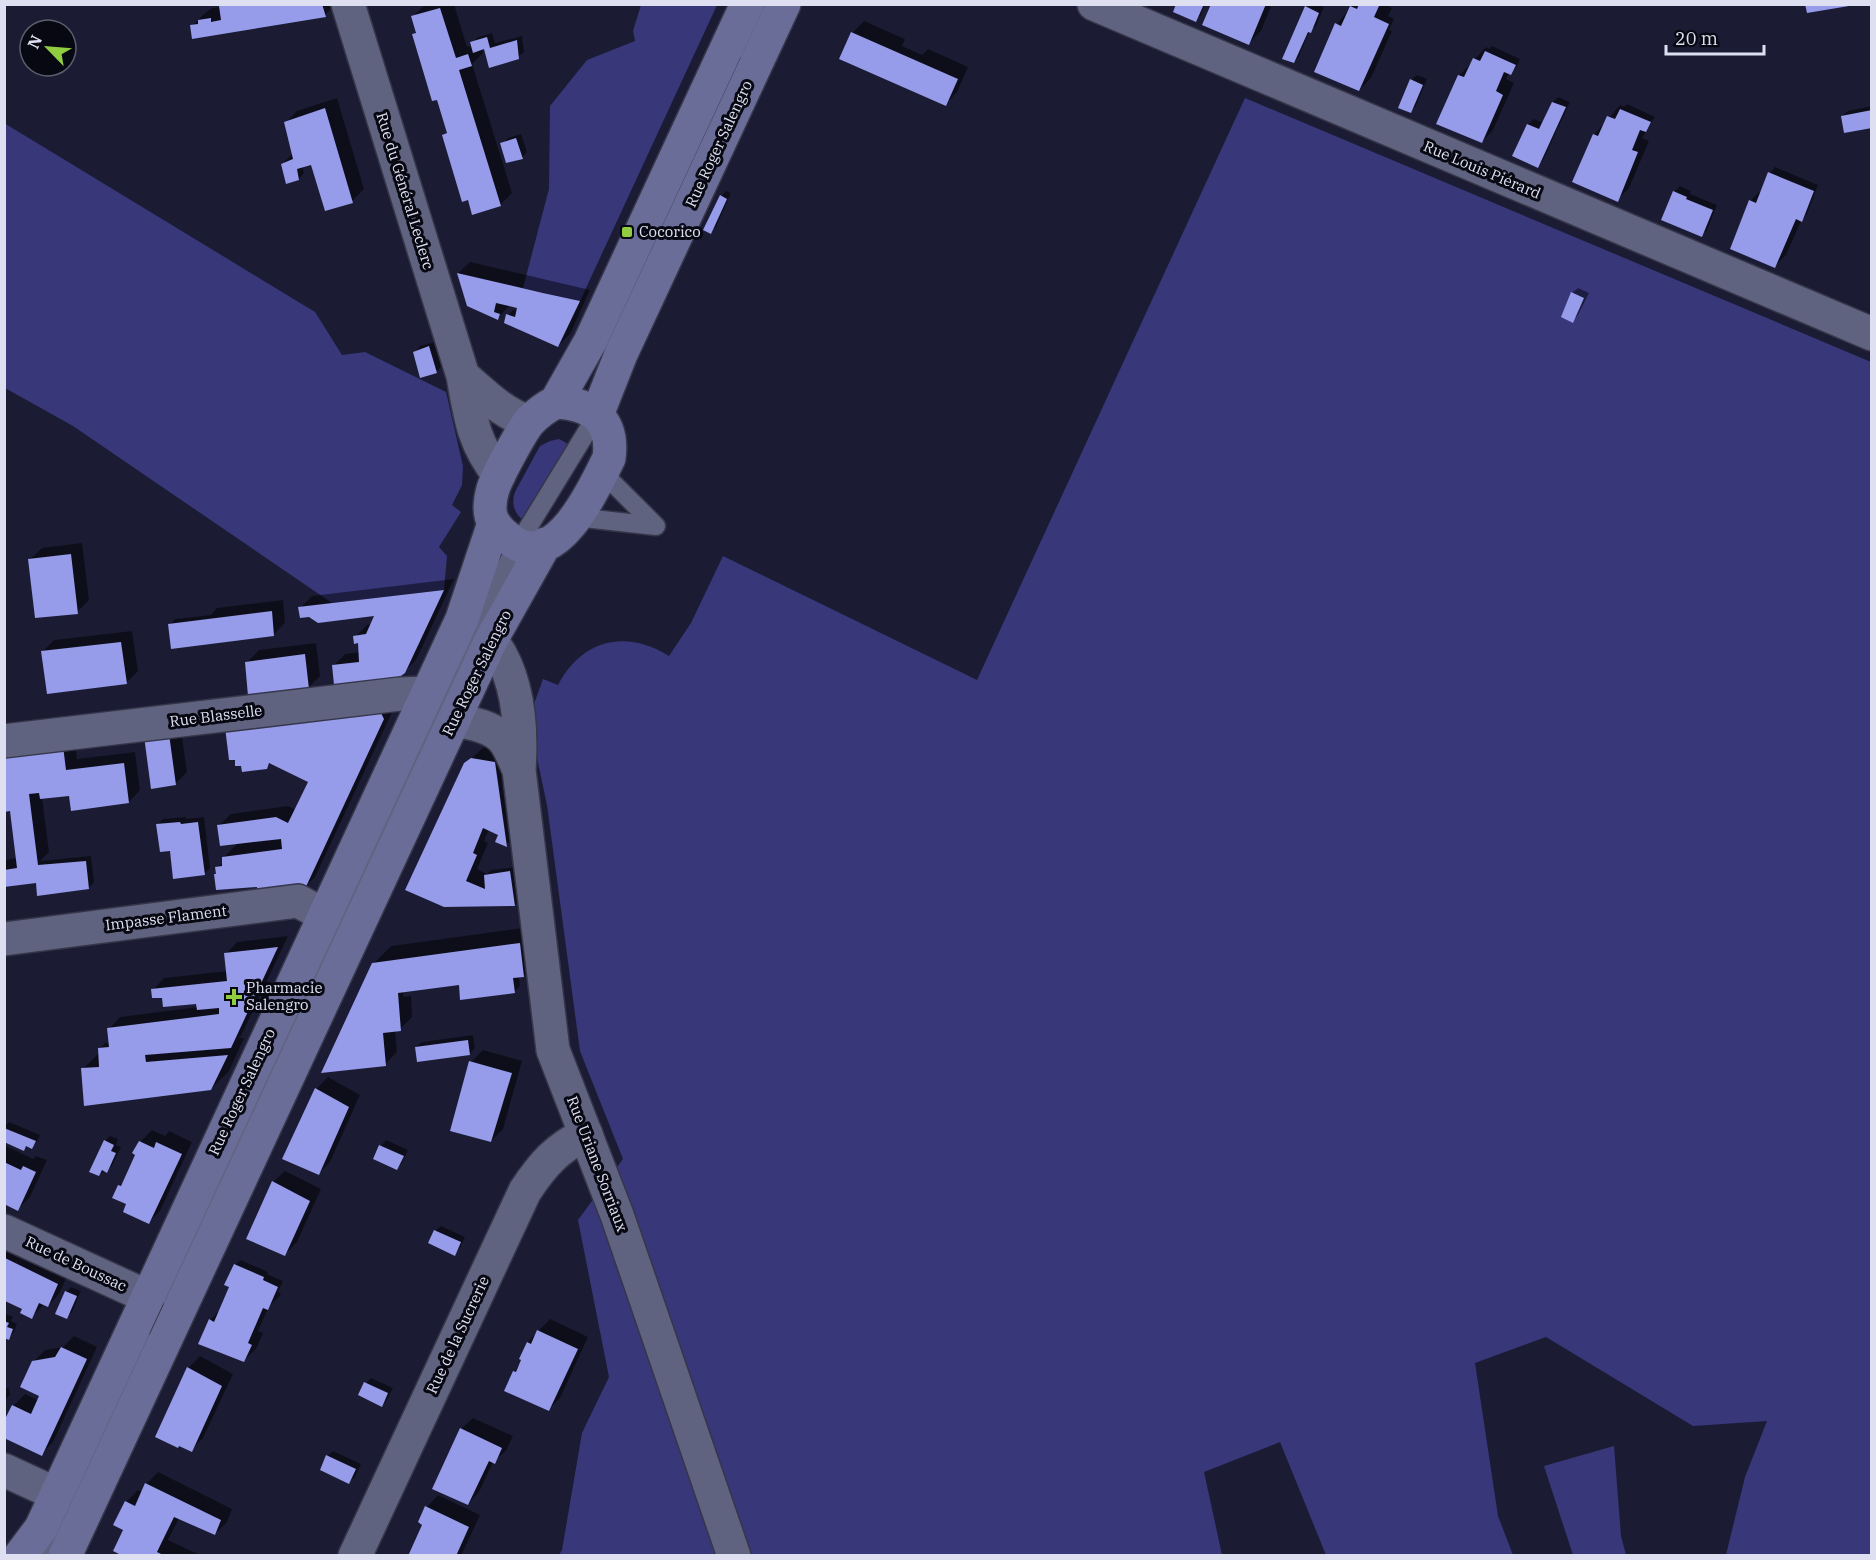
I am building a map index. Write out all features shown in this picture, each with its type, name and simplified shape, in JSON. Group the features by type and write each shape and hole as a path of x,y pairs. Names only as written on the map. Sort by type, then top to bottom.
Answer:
{"main road":[{"path":"556,402 577,405 597,415 608,431 609,458 575,517 558,538 532,544 507,537 494,523 491,514 493,488 529,422 556,402 590,342 747,4"},
{"name":"Rue Roger Salengro","path":"597,415 621,354 784,4"},
{"name":"Rue Roger Salengro","path":"20,1556 40,1528 462,619 494,523"},
{"name":"Rue Roger Salengro","path":"65,1556 491,640 532,544"}],"street":[{"name":"Rue du Général Leclerc","path":"348,4 463,376 475,434 485,458 499,475"},
{"name":"Rue Louis Piérard","path":"1094,4 1872,334"},
{"path":"463,376 498,408 513,417 529,422"},
{"name":"Rue Uriane Sorriaux","path":"491,640 501,653 512,682 521,743 519,770 553,1050 617,1215 733,1551"},
{"name":"Rue Blasselle","path":"4,741 400,694 427,693"},
{"name":"Rue Uriane Sorriaux","path":"453,721 472,722 505,740 519,770"},
{"name":"Impasse Flament","path":"4,939 298,901 324,915"},
{"name":"Rue de la Sucrerie","path":"355,1556 525,1191 542,1165 568,1142 586,1134"},
{"name":"Rue de Boussac","path":"4,1231 143,1307"},
{"path":"4,1470 56,1494"}],"lane":[{"path":"741,98 740,60 765,4"},
{"path":"175,1319 171,1288 532,544 597,415"},
{"path":"575,517 656,526 602,472"},
{"path":"47,1556 143,1348 143,1307"}],"shaded area":[{"path":"641,5 717,5 580,301 523,288 549,189 550,106 587,60 635,41 633,31"},
{"path":"1245,98 1871,362 1871,1555 1726,1555 1745,1477 1767,1421 1693,1426 1546,1337 1475,1363 1498,1516 1513,1555 1326,1555 1280,1442 1204,1472 1222,1555 559,1555 562,1550 582,1433 609,1377 578,1220 623,1159 580,1051 547,805 530,725 534,704 543,679 558,685 579,657 592,648 606,643 621,641 637,643 669,656 691,623 723,556 977,680"},
{"path":"4,123 315,312 342,355 365,352 446,392 463,466 462,485 452,505 461,512 439,547 447,556 444,590 332,603 73,426 5,388"},
{"path":"559,439 568,444 522,519 514,506 516,490 540,446"},
{"path":"1614,1446 1621,1536 1626,1555 1573,1555 1544,1466"}],"building":[{"path":"225,4 322,4 326,17 192,39 190,25 198,24 198,20 211,18 211,22 221,20 219,6"},
{"path":"1176,4 1204,4 1196,22 1173,12"},
{"path":"1211,4 1266,4 1249,45 1202,25"},
{"path":"1359,4 1379,6 1374,17 1389,24 1359,91 1314,72 1335,23 1341,26 1350,6 1357,9"},
{"path":"1805,4 1849,4 1849,6 1807,13"},
{"path":"1305,6 1319,13 1294,63 1282,59"},
{"path":"440,8 456,58 468,54 472,66 459,70 501,206 472,215 468,200 462,202 442,135 447,133 437,100 432,101 412,34 416,33 411,16"},
{"path":"851,32 958,79 946,106 839,59"},
{"path":"487,37 490,48 517,40 519,59 489,68 484,49 473,53 470,42"},
{"path":"1485,51 1516,65 1511,75 1504,72 1496,91 1503,95 1482,143 1436,124 1458,75 1464,77 1473,58 1480,61"},
{"path":"1410,79 1423,85 1411,113 1398,108"},
{"path":"1552,102 1566,107 1538,168 1512,156 1527,124 1539,129"},
{"path":"325,108 353,203 325,211 311,165 297,169 299,180 286,184 281,164 293,159 284,122"},
{"path":"1620,109 1651,122 1646,132 1640,130 1632,150 1638,152 1618,202 1572,182 1593,134 1598,136 1607,116 1615,119"},
{"path":"1872,110 1872,128 1844,133 1841,116"},
{"path":"516,138 523,159 506,163 500,143"},
{"path":"1768,172 1814,191 1802,222 1796,219 1775,268 1730,249 1749,200 1756,203"},
{"path":"1673,191 1713,210 1702,237 1661,220"},
{"path":"720,195 727,199 711,234 703,230"},
{"path":"457,273 580,301 558,347 504,323 506,314 515,317 517,308 496,303 494,312 500,314 498,320 467,306"},
{"path":"1571,292 1584,298 1573,323 1561,317"},
{"path":"429,346 437,373 420,378 413,352"},
{"path":"71,554 78,614 35,618 28,559"},
{"path":"444,590 405,673 398,678 334,685 332,665 359,662 358,643 354,644 353,636 366,634 374,616 318,623 309,617 300,618 298,607"},
{"path":"272,611 274,636 171,649 168,624"},
{"path":"121,642 127,684 47,694 41,651"},
{"path":"305,654 309,689 248,696 245,662"},
{"path":"379,709 384,719 304,891 258,896 257,887 216,890 215,867 222,866 222,857 282,849 281,839 220,846 217,825 276,817 288,823 308,782 269,763 267,769 242,772 241,766 235,766 235,760 229,760 225,727"},
{"path":"169,734 176,785 151,789 144,736"},
{"path":"63,746 66,770 124,763 129,803 71,811 69,796 40,799 39,793 29,794 38,865 86,861 89,889 37,896 36,883 4,887 4,870 17,868 10,811 4,812 4,756"},
{"path":"471,758 495,762 507,847 495,842 498,835 483,828 473,853 477,855 466,881 485,889 484,875 510,871 515,906 444,907 405,890 464,763"},
{"path":"180,822 181,824 198,822 205,875 173,879 170,851 160,852 156,824"},
{"path":"520,943 524,977 513,978 515,993 460,1000 459,985 398,993 401,1031 383,1033 386,1066 321,1073 372,963"},
{"path":"278,947 231,1048 145,1055 146,1062 228,1055 211,1090 84,1106 81,1068 99,1067 98,1048 109,1047 107,1028 219,1014 219,1008 197,1010 196,1004 163,1007 162,998 152,998 151,989 227,981 224,953"},
{"path":"468,1040 470,1055 417,1062 415,1047"},
{"path":"469,1061 512,1073 491,1142 450,1131"},
{"path":"315,1088 349,1107 319,1175 282,1159"},
{"path":"4,1128 36,1141 32,1149 26,1146 24,1151 4,1142"},
{"path":"104,1140 114,1145 111,1151 116,1153 107,1173 102,1170 99,1176 89,1172"},
{"path":"139,1141 154,1148 156,1142 182,1154 149,1224 123,1212 126,1204 112,1198 118,1185 121,1186 135,1155 132,1153"},
{"path":"379,1145 404,1156 397,1170 373,1159"},
{"path":"4,1162 21,1170 23,1166 36,1172 18,1211 4,1204"},
{"path":"272,1181 310,1201 285,1256 246,1239"},
{"path":"434,1230 461,1242 455,1256 428,1243"},
{"path":"5,1258 58,1284 48,1307 39,1303 32,1319 20,1313 22,1309 5,1301"},
{"path":"234,1264 264,1277 263,1280 278,1287 268,1310 263,1308 248,1343 252,1345 244,1362 198,1344 209,1319 214,1322 229,1287 224,1285"},
{"path":"65,1291 77,1296 67,1319 55,1314"},
{"path":"4,1321 9,1323 7,1327 13,1329 9,1340 4,1338"},
{"path":"537,1330 578,1349 549,1411 504,1391 513,1371 516,1372 527,1342 531,1344"},
{"path":"61,1347 87,1359 42,1456 4,1438 4,1421 12,1405 31,1414 39,1396 20,1387 32,1361 55,1357"},
{"path":"187,1367 222,1386 192,1452 155,1437"},
{"path":"364,1382 388,1393 382,1407 358,1395"},
{"path":"460,1428 502,1448 495,1464 489,1461 468,1505 432,1489"},
{"path":"326,1455 356,1469 349,1484 320,1470"},
{"path":"145,1483 221,1520 215,1535 174,1517 157,1552 165,1556 123,1556 113,1551 123,1530 113,1525 125,1501 135,1506"},
{"path":"425,1506 469,1527 456,1556 408,1556 422,1525 418,1522"}],"place":[{"name":"Cocorico","path":"627,232"},
{"name":"Pharmacie Salengro","path":"234,997"}]}
